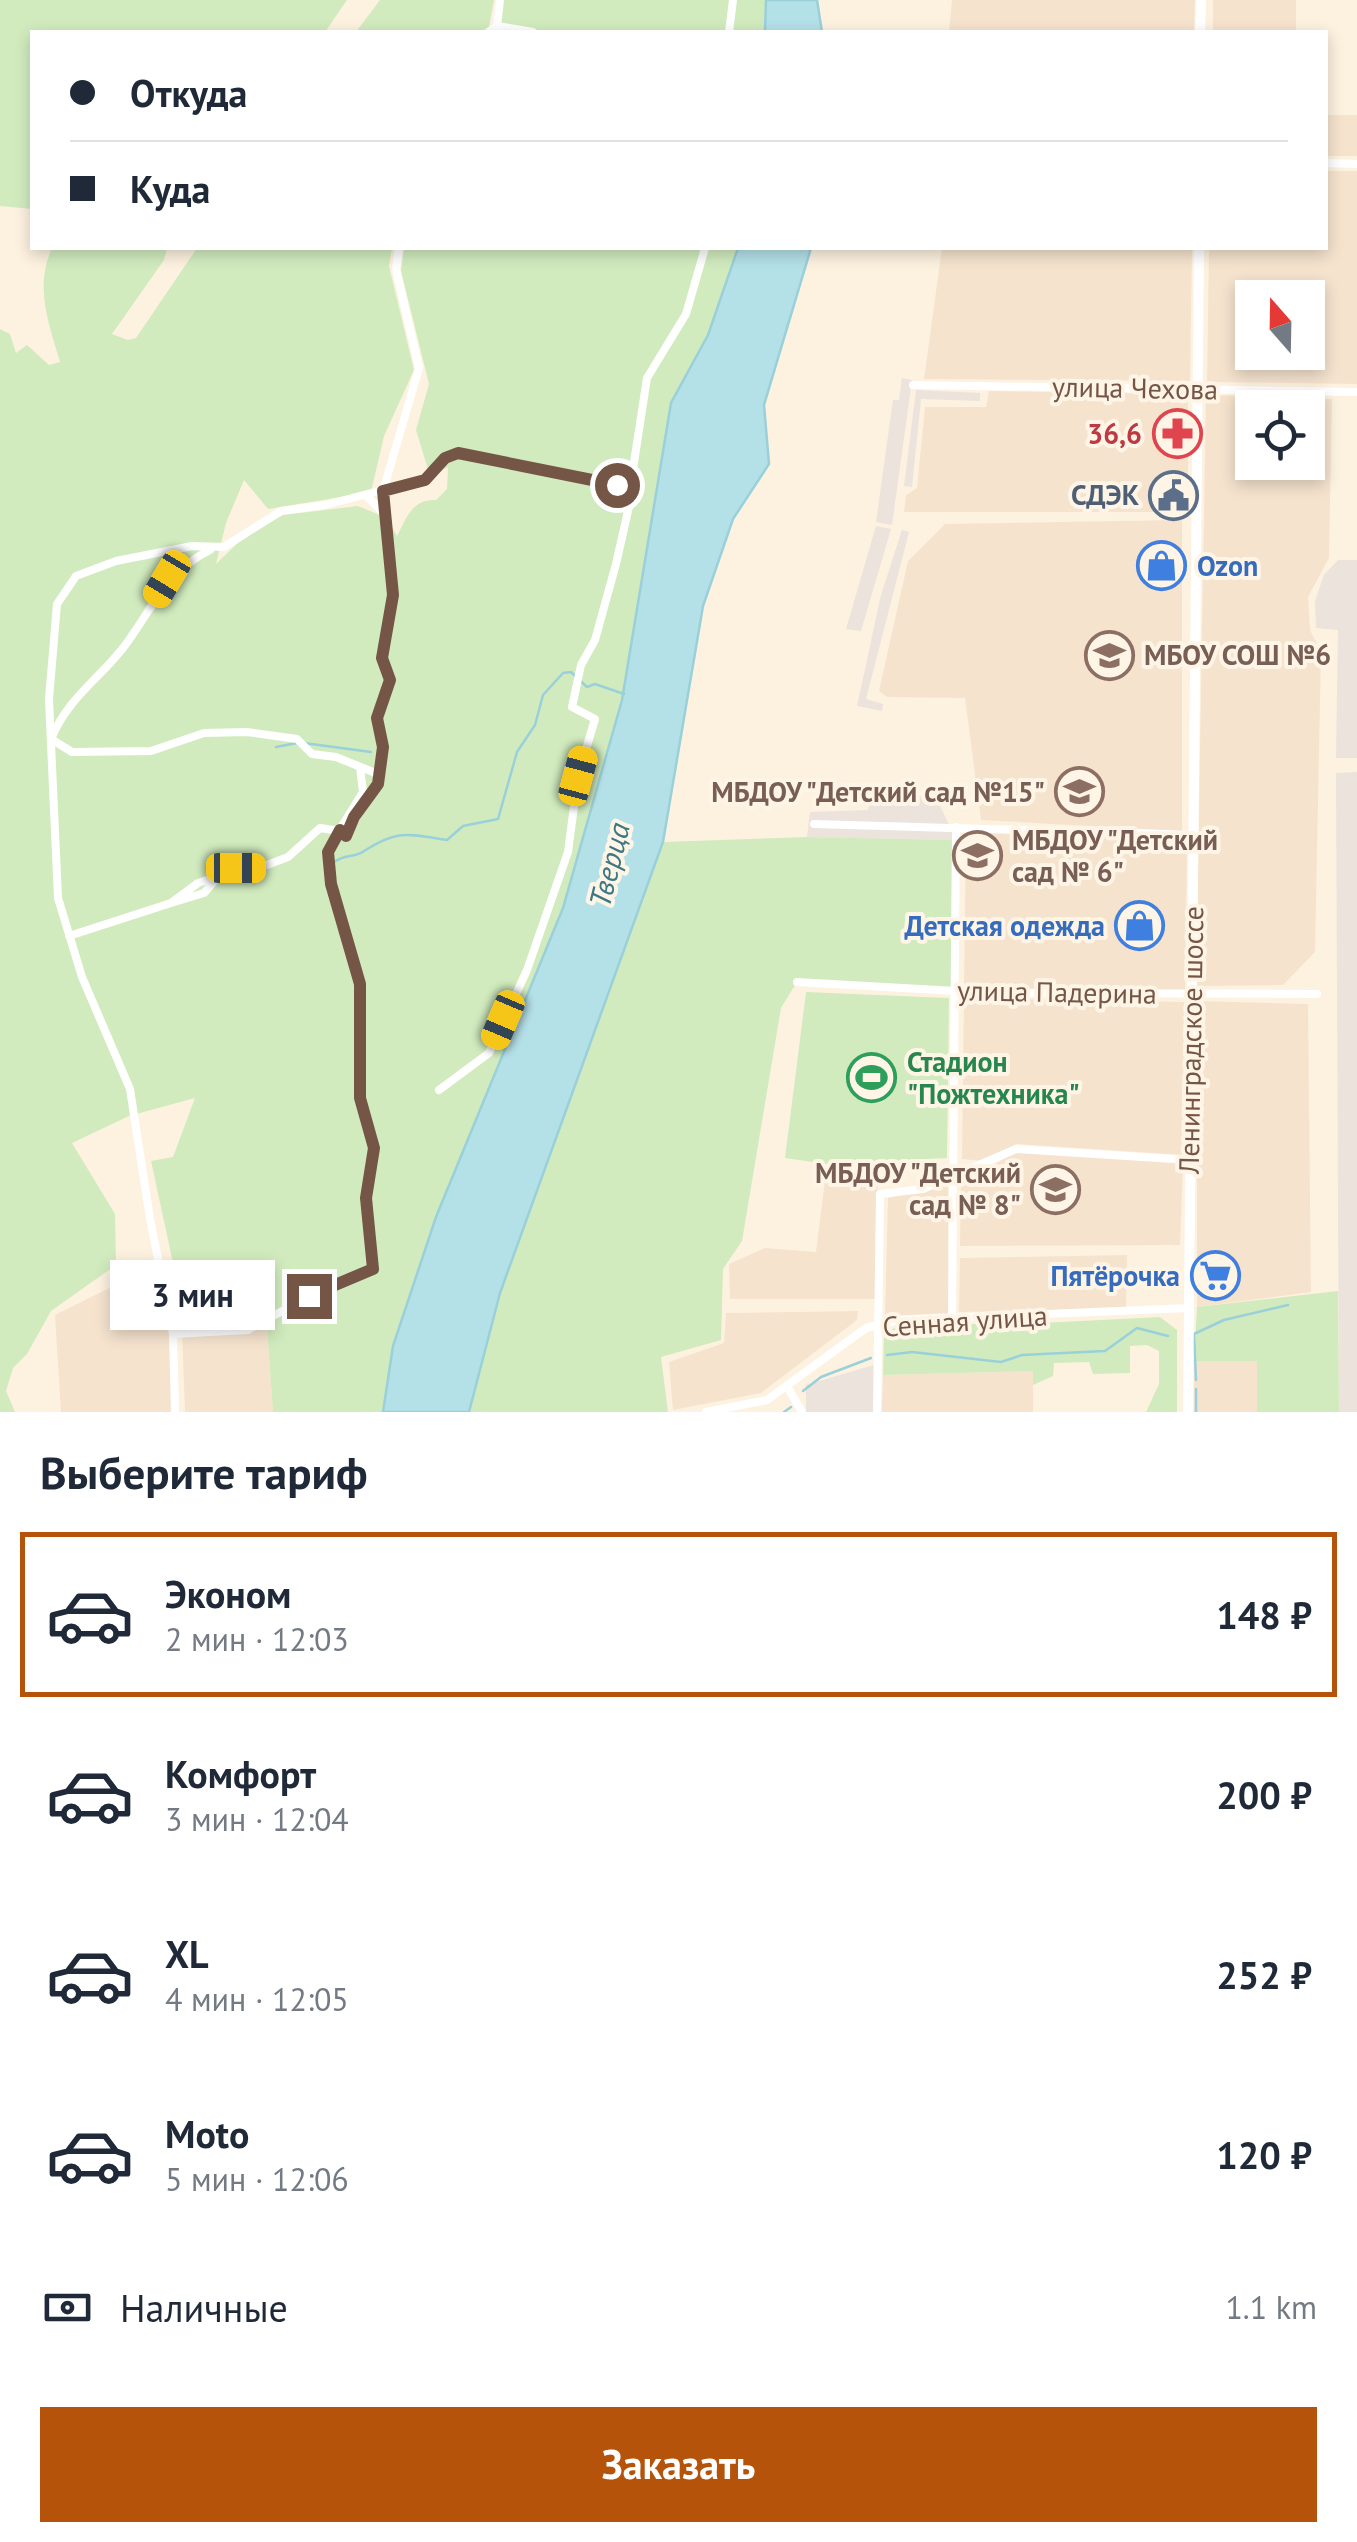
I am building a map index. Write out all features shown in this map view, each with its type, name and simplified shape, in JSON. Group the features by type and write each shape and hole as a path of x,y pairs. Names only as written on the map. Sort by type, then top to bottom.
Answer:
{"main road":[{"path":"1200,30 1201,0"},
{"name":"Ленинградское шоссе","path":"1188,1412 1198,250"}],"street":[{"path":"491,30 496,26 500,0"},
{"path":"729,30 732,0"},
{"path":"496,26 520,30"},
{"path":"1328,163 1357,164"},
{"path":"69,936 204,894 219,876 288,857 320,828 340,830 346,836 354,817 378,784 383,747 377,718 390,680 382,658 393,595 383,491 419,368 396,269 399,250"},
{"path":"439,1090 489,1053 555,898 595,719 572,706 581,665 595,640 616,564 647,378 686,314 703,250"},
{"name":"улица Чехова","path":"914,385 1357,392"},
{"path":"175,1412 173,1334 130,1088 69,936 58,898 51,739 55,609 65,586 76,576 116,561 192,546 224,547 281,510 366,496 425,480 445,458 458,453 617,485 633,468"},
{"path":"366,496 385,515"},
{"path":"51,739 64,709 123,648 167,579 214,548"},
{"path":"51,739 72,752 152,751 186,737 247,732 297,738 312,754 378,774"},
{"path":"173,1334 248,1330 309,1296 373,1269 366,1198 374,1148 360,1098 360,984 331,884 328,852 363,792 360,767"},
{"path":"814,824 1193,836"},
{"path":"952,1318 956,827"},
{"name":"улица Падерина","path":"797,982 954,991 1317,994"},
{"path":"877,1412 875,1326 880,1194 923,1188 1016,1149 1190,1160"},
{"name":"Сенная улица","path":"706,1412 757,1403 788,1388 848,1338 898,1320 1189,1308"},
{"path":"788,1388 802,1412"}],"shaded area":[{"path":"952,0 1195,0 1194,30 949,30"},
{"path":"1213,0 1296,0 1296,30 1213,30"},
{"path":"1328,115 1357,115 1357,156 1328,156"},
{"path":"1328,171 1357,171 1357,384 1207,382 1209,250 1328,250"},
{"path":"942,250 1192,250 1190,381 924,379"},
{"path":"902,378 912,380 892,525 876,522 893,400 899,400"},
{"path":"916,390 980,393 980,401 921,399 912,487 904,486"},
{"path":"989,391 1188,394 1188,512 904,512 906,495 917,488 925,407 986,407"},
{"path":"1206,395 1235,396 1235,480 1325,480 1325,399 1332,399 1329,558 1308,597 1310,630 1321,652 1315,952 1283,985 1196,986"},
{"path":"1182,520 1182,831 981,820 965,698 887,697 879,691 908,561 945,524"},
{"path":"876,526 891,529 861,631 846,629"},
{"path":"902,530 909,532 866,699 883,704 882,711 857,706 881,595"},
{"path":"1338,560 1357,560 1357,758 1336,758 1338,630 1316,628 1315,601 1324,575"},
{"path":"1357,772 1357,1412 1339,1412 1336,773"},
{"path":"871,792 936,797 956,840 807,837 810,812 868,810"},
{"path":"966,831 1187,841 1185,991 964,988"},
{"path":"964,998 1184,1002 1183,1155 1017,1144 984,1161 962,1159"},
{"path":"1197,1001 1308,1004 1311,1292 1197,1307"},
{"path":"1016,1152 1183,1163 1180,1245 960,1246 961,1169 986,1169"},
{"path":"878,1163 876,1299 730,1299 729,1264 765,1248 816,1252 827,1164"},
{"path":"948,1185 949,1313 885,1316 888,1198"},
{"path":"1127,1255 1126,1309 959,1312 960,1258"},
{"path":"156,1265 173,1334 178,1412 61,1412 55,1315"},
{"path":"250,1279 267,1329 273,1412 185,1412 181,1300"},
{"path":"858,1311 857,1320 761,1393 673,1410 669,1362 724,1343 726,1313"},
{"path":"1194,1361 1257,1361 1257,1412 1194,1412"},
{"path":"874,1365 875,1412 806,1412 806,1385"},
{"path":"1033,1371 1033,1412 882,1412 883,1375"}],"green space":[{"path":"0,0 347,0 326,30 30,30 30,209 0,206"},
{"path":"380,0 494,0 488,30 358,30"},
{"path":"501,0 766,0 765,30 495,30"},
{"path":"51,250 166,250 164,260 112,334 128,340 136,338 196,250 392,250 389,266 414,370 384,436 371,492 268,509 244,480 226,523 216,564 245,536 283,515 358,506 387,518 397,536 416,506 436,500 447,489 448,467 430,476 416,430 429,384 401,271 404,250 737,250 708,335 671,403 622,700 563,908 436,1217 393,1346 383,1412 273,1412 267,1329 250,1279 181,1300 151,1161 173,1157 195,1098 129,1116 72,1143 115,1214 116,1265 51,1311 27,1354 13,1368 6,1391 15,1412 0,1412 0,329 10,334 16,353 27,345 49,365 60,362 44,291"},
{"path":"807,837 956,840 955,991 797,982 781,1008 742,1241 723,1269 721,1340 661,1357 668,1412 469,1412 500,1293 663,842"},
{"name":"Стадион \"Пожтехника\"","path":"806,992 949,998 947,1158 827,1164 785,1158"},
{"path":"1338,1291 1339,1412 1257,1412 1257,1361 1194,1361 1197,1307"},
{"path":"1160,1317 1177,1330 1177,1412 1146,1412 1159,1384 1159,1351 1147,1345 1130,1346 1130,1373 1093,1374 1089,1362 1054,1363 1053,1376 1033,1385 1033,1371 883,1375 884,1334 900,1325 1028,1323 1033,1327 1042,1323"}],"water":[{"path":"766,0 817,0 822,30 765,30"},
{"name":"Тверца","path":"737,250 810,250 764,405 769,464 733,519 703,606 663,842 500,1293 469,1412 383,1412 393,1346 436,1217 563,908 622,700 671,403 708,335"}],"waterway":[{"path":"334,862 395,836 447,840 463,826 498,819 517,752 535,725 543,695 563,673 571,672 587,687 595,684 624,694"},
{"path":"276,747 297,743"},
{"path":"304,743 371,752"},
{"path":"1196,1380 1194,1334 1224,1320 1288,1305"},
{"path":"887,1355 912,1352 1001,1362 1022,1355 1105,1351 1137,1328 1168,1336"},
{"path":"803,1391 821,1377 871,1358"},
{"path":"1196,1389 1196,1412"},
{"path":"784,1412 791,1407"}],"place":[{"name":"36,6","path":"1177,434"},
{"name":"СДЭК","path":"1174,495"},
{"name":"Ozon","path":"1162,566"},
{"name":"МБОУ СОШ №6","path":"1109,655"},
{"name":"МБДОУ \"Детский сад №15\"","path":"1080,792"},
{"name":"МБДОУ \"Детский сад № 6\"","path":"977,856"},
{"name":"Детская одежда","path":"1140,926"},
{"name":"Стадион \"Пожтехника\"","path":"872,1078"},
{"name":"МБДОУ \"Детский сад № 8\"","path":"1056,1189"},
{"name":"Пятёрочка","path":"1215,1276"}],"route":[{"path":"309,1296 373,1269 374,1240 366,1198 374,1148 360,1098 360,984 338,913 328,852 339,839 340,830 346,836 354,817 378,784 383,747 377,718 390,680 382,658 393,595 383,491 425,480 445,458 458,453 617,485"}]}
